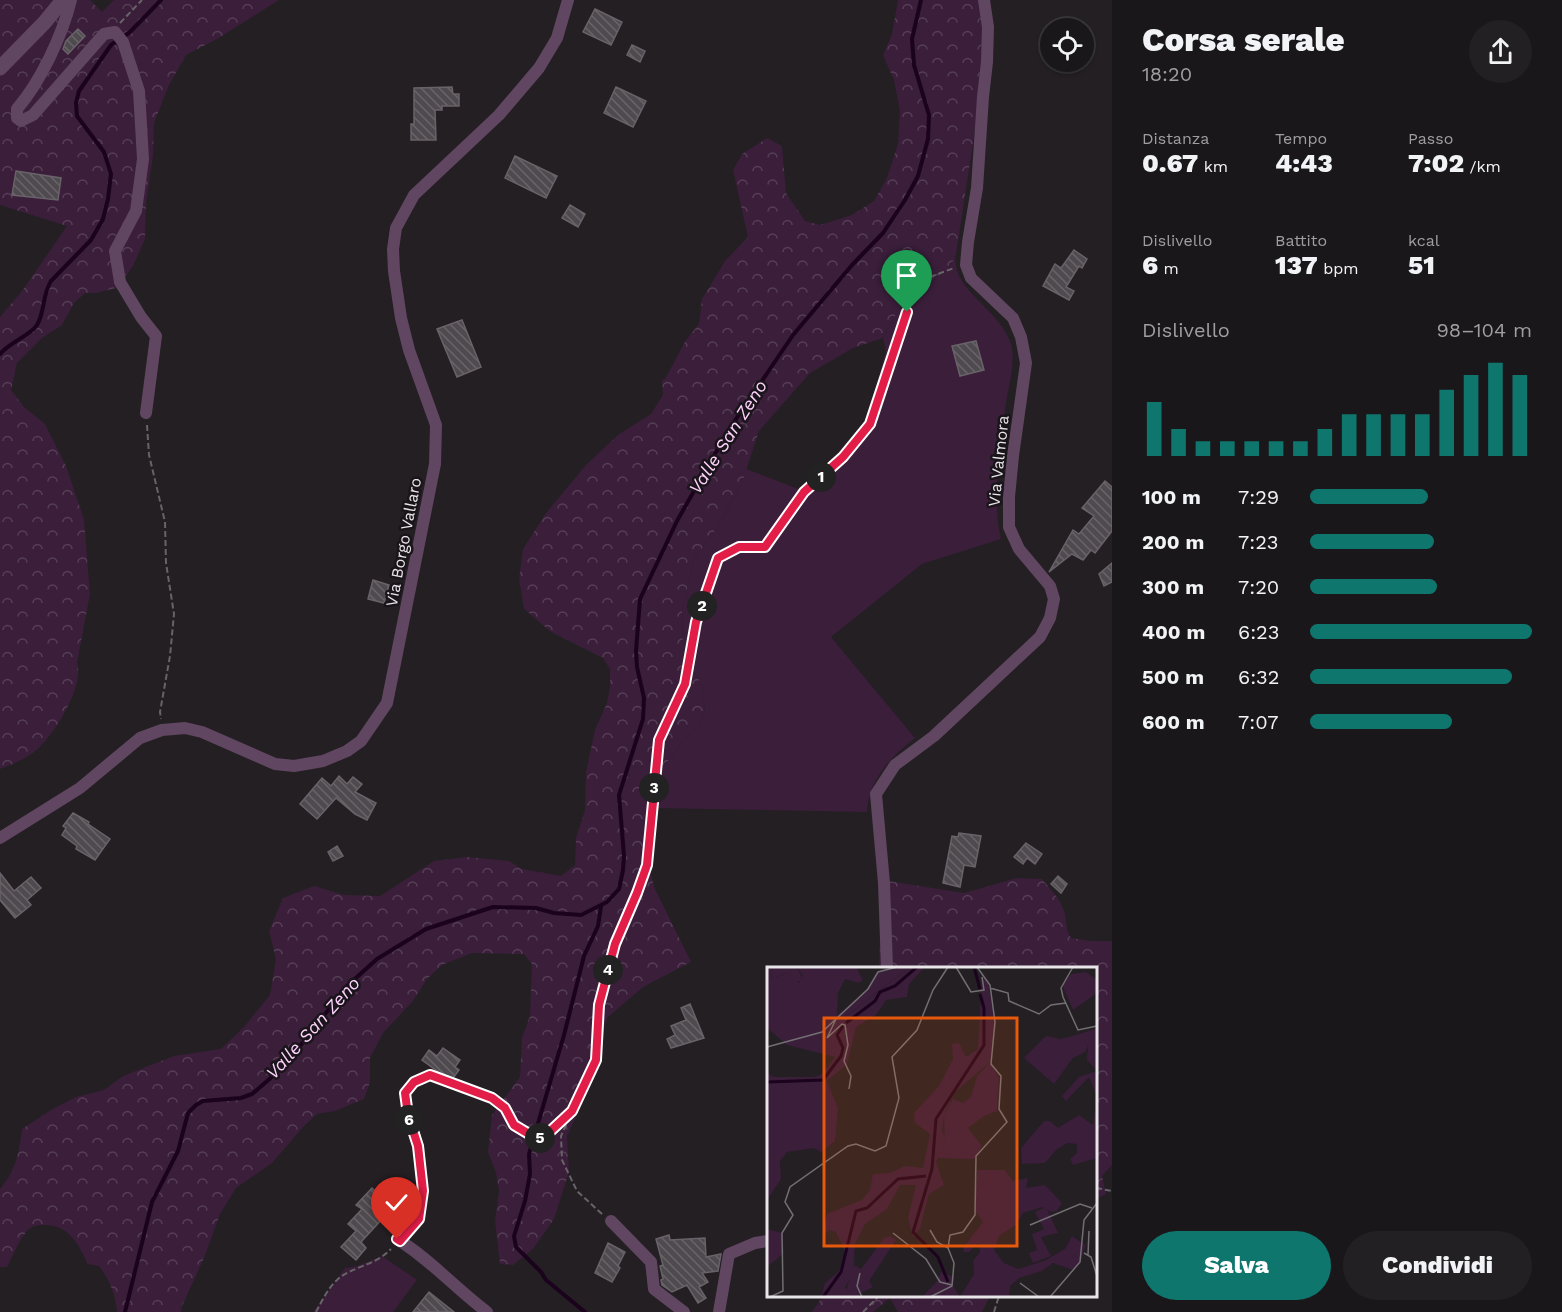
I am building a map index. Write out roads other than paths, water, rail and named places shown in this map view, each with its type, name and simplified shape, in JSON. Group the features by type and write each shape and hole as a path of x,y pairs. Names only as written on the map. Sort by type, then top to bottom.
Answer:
{"street":[{"path":"0,68 63,0"},
{"path":"71,0 44,69 30,93 17,109 17,118 21,121 33,115 104,34 117,35 139,91 143,159 136,211 116,251 120,282 141,317 156,336 146,413"},
{"name":"Via Borgo Vallaro","path":"0,838 80,788 140,738 162,730 185,728 202,732 275,764 294,766 323,761 347,751 361,741 387,703 435,464 436,425 409,350 401,318 394,271 393,249 396,228 414,195 499,115 538,68 556,38 568,0"},
{"name":"Via Valmora","path":"887,967 884,883 876,794 895,765 934,736 1040,637 1050,618 1054,599 1050,586 1019,549 1009,527 1013,456 1026,363 1021,337 1013,318 970,278 966,265 977,188 987,62 988,27 984,0"},
{"path":"611,1221 651,1262 654,1290 684,1312"},
{"path":"398,1240 420,1254 487,1312"},
{"path":"719,1312 729,1254 755,1243 767,1241"}],"waterway":[{"path":"0,354 34,329 41,315 51,281 91,240 103,219 111,174 104,152 77,116 76,103 79,91 111,45 130,32 161,0"},
{"name":"Valle San Zeno","path":"125,1312 152,1202 178,1151 188,1113 196,1105 203,1101 241,1098 252,1094 273,1076 300,1046 347,986 377,959 426,929 493,907 536,908 554,913 581,915 607,902 619,889 624,856 619,795 643,719 644,698 636,651 640,599 677,521 728,431 793,335 852,265 883,233 918,176 928,139 929,115 914,65 912,39 921,0"},
{"name":"Valle San Zeno","path":"585,1312 546,1280 516,1247 514,1236 525,1201 530,1174 529,1154 564,1035 584,956 598,926 601,907"}]}
